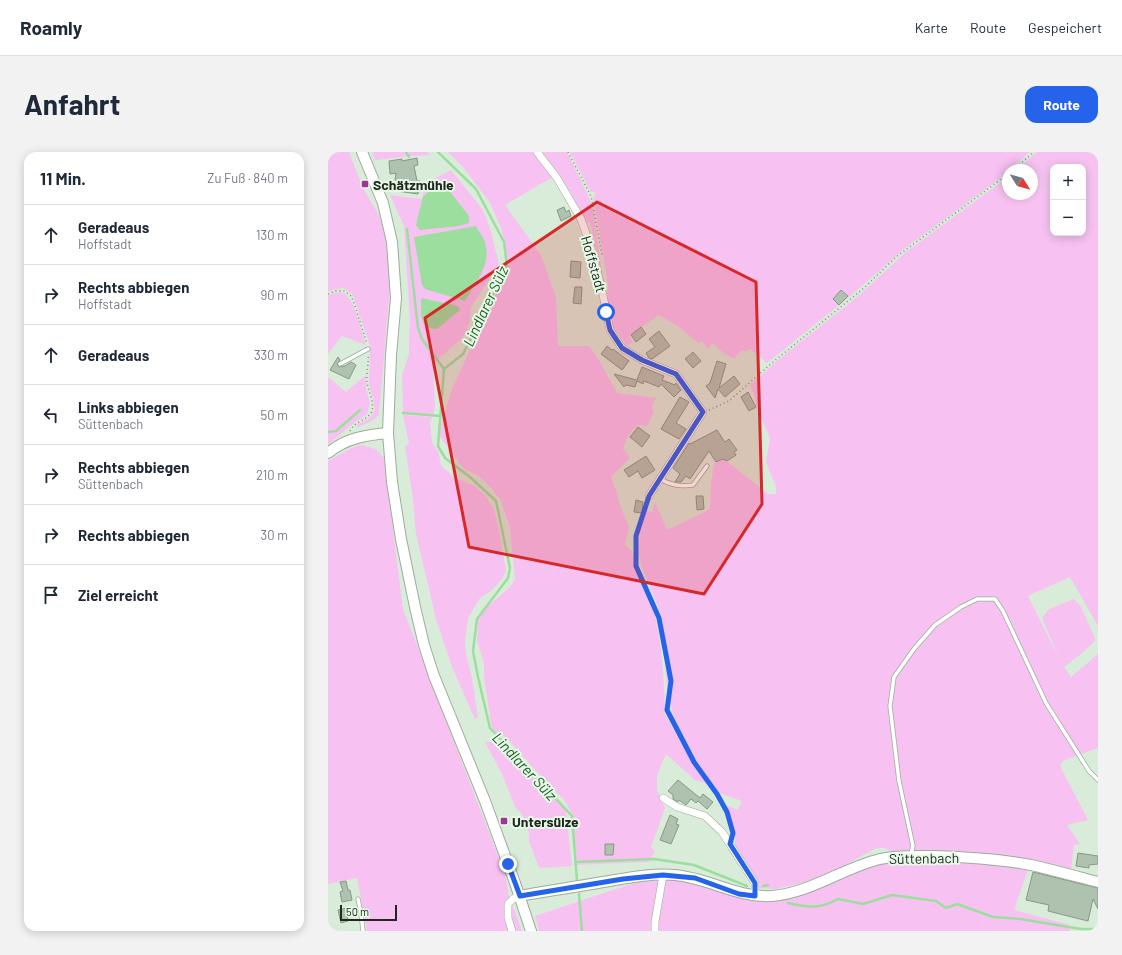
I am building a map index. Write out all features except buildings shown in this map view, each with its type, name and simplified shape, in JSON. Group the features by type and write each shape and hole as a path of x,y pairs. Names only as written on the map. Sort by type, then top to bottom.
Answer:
{"main road":[{"path":"362,152 383,203 392,242 396,298 391,355 388,433 392,482 401,539 424,646 434,676 485,801 520,896 530,931"},
{"path":"328,453 354,438 388,433"},
{"name":"Süttenbach","path":"520,896 623,879 663,875 695,878 739,894 773,896 793,892 873,861 893,857 911,856 970,858 1000,861 1042,868 1098,882"}],"street":[{"name":"Hoffstadt","path":"537,152 557,178 581,220 594,260 610,330 622,348 642,360 676,374 703,412"},
{"path":"649,496 703,412"},
{"path":"663,798 677,807 705,816 722,832 755,883 755,896"},
{"path":"655,931 655,922 663,875"},
{"path":"512,931 508,918 508,904 513,899 520,896"}],"lane":[{"path":"340,364 368,349"},
{"path":"659,479 669,484 681,487 693,485 707,466"},
{"path":"911,856 913,846 899,781 890,706 894,677 914,649 935,625 961,607 977,599 996,599 1046,703 1089,771 1098,780"},
{"path":"358,899 363,931"}],"path":[{"path":"568,152 591,196 602,256"},
{"path":"1020,164 1034,152"},
{"path":"703,412 729,401 772,362 864,288 896,257 1002,178"},
{"path":"328,294 336,291 344,291 351,296 362,326 368,349 367,382 373,408 367,417 352,427 345,442"},
{"path":"649,496 636,536 636,566 659,618 671,681 667,710 688,750 727,812 733,833 730,844"}],"highlighted area":[{"path":"597,202 756,282 762,504 704,594 469,547 425,318"}],"shaded area":[{"path":"328,152 349,152 363,188 383,222 391,275 379,415 372,421 356,428 358,424 370,418 375,409 369,383 370,346 352,294 343,288 328,291"},
{"path":"372,152 427,152 431,155 375,160"},
{"path":"448,152 567,152 593,208 605,293 596,257 597,252 590,223 585,222 571,193 558,174 505,205 541,255 556,297 558,346 589,346 598,358 617,393 658,398 653,404 652,408 654,412 647,426 638,425 628,435 623,449 630,458 611,477 620,506 629,527 625,545 632,551 636,568 655,616 662,659 664,702 666,708 664,712 690,759 708,784 695,780 666,754 657,775 657,790 665,808 651,847 655,851 649,862 577,865 573,816 565,801 507,738 492,730 484,677 484,662 477,641 478,619 489,605 510,587 515,579 510,528 501,501 480,477 463,468 438,434 452,389 509,264 501,228 490,203 463,167"},
{"path":"570,152 1030,152 1017,164 1002,164 1002,177 904,249 853,294 767,363 750,349 748,351 741,351 734,359 722,352 713,343 708,349 702,341 698,343 679,327 659,315 629,336 633,342 627,346 614,328 606,311 608,287 593,197 595,196 595,192 591,192"},
{"path":"1037,152 1098,152 1098,626 1070,577 1028,596 1059,658 1042,618 1049,609 1074,599 1081,607 1096,640 1064,667 1071,677 1098,654 1098,748 1063,761 1060,766 1088,820 1067,825 1080,844 1074,845 1071,870 890,852 886,848 876,848 840,868 810,881 775,889 759,888 735,846 735,832 725,805 738,810 742,801 719,793 694,757 685,741 673,715 670,703 668,702 662,617 641,565 638,549 640,527 646,510 652,512 655,502 667,530 707,511 710,508 711,483 714,464 724,459 768,494 776,494 776,487 766,462 770,438 760,415 750,385 778,360 857,297 906,252 1002,181 1002,200 1038,200 1038,164 1023,164"},
{"path":"451,170 483,210 491,231 499,264 471,307 470,320 463,337 433,364 435,407 433,415 403,412 402,375 409,354 410,320 404,226 390,195 422,199 425,184"},
{"path":"444,184 469,216 469,223 459,226 420,230 416,225 423,197 433,187"},
{"path":"476,226 485,243 487,253 486,260 481,275 465,301 425,289 422,285 414,237"},
{"path":"340,292 347,296 354,307 366,345 342,336 328,354 328,295"},
{"path":"421,298 458,306 460,310 437,329 431,328 423,323 421,315"},
{"path":"366,375 366,388 370,403 367,414 328,445 328,377 346,392"},
{"path":"403,415 432,417 430,423 432,442 439,454 441,466 455,478 473,485 485,495 494,509 499,530 506,571 502,579 491,591 480,598 468,618 465,642 478,718 475,719 452,667 436,619 416,534 413,499 405,446 409,444"},
{"path":"361,445 376,449 384,458 403,609 505,874 509,895 522,931 365,931 367,930 357,878 328,884 328,461 351,448"},
{"path":"503,741 566,811 572,866 539,868 529,841 526,823 521,813 515,807 502,774 485,742"},
{"path":"911,856 1029,867 1014,910 1070,925 1070,931 539,931 535,916 637,882 687,880 765,899"}],"waterway":[{"path":"406,152 409,157"},
{"name":"Lindlarer Sülz","path":"438,152 476,189 504,242 507,266 463,354 444,369 438,446 445,458 470,477 496,501 510,568 508,578 477,619 473,651 490,728 572,816 577,881"},
{"path":"407,229 418,328 422,339 444,369"},
{"path":"328,432 336,431 360,410"},
{"path":"403,413 440,416"},
{"path":"576,862 654,859 694,865 747,886"},
{"path":"763,886 768,885"},
{"name":"Lindlarer Sülz","path":"579,894 582,931"},
{"path":"788,903 813,907 825,905 838,899 863,904 892,895 936,901 946,908 957,904 993,917 1020,919 1081,929 1098,929"}],"place":[{"name":"Schätzmühle","path":"365,184"},
{"name":"Untersülze","path":"504,821"}],"route":[{"path":"508,864 520,896 650,875 663,875 695,878 739,894 755,896 755,883 730,844 733,833 727,812 717,794 694,762 684,745 667,710 671,681 659,618 636,566 636,536 649,496 703,412 676,374 642,360 622,348 610,330 606,312"}]}
